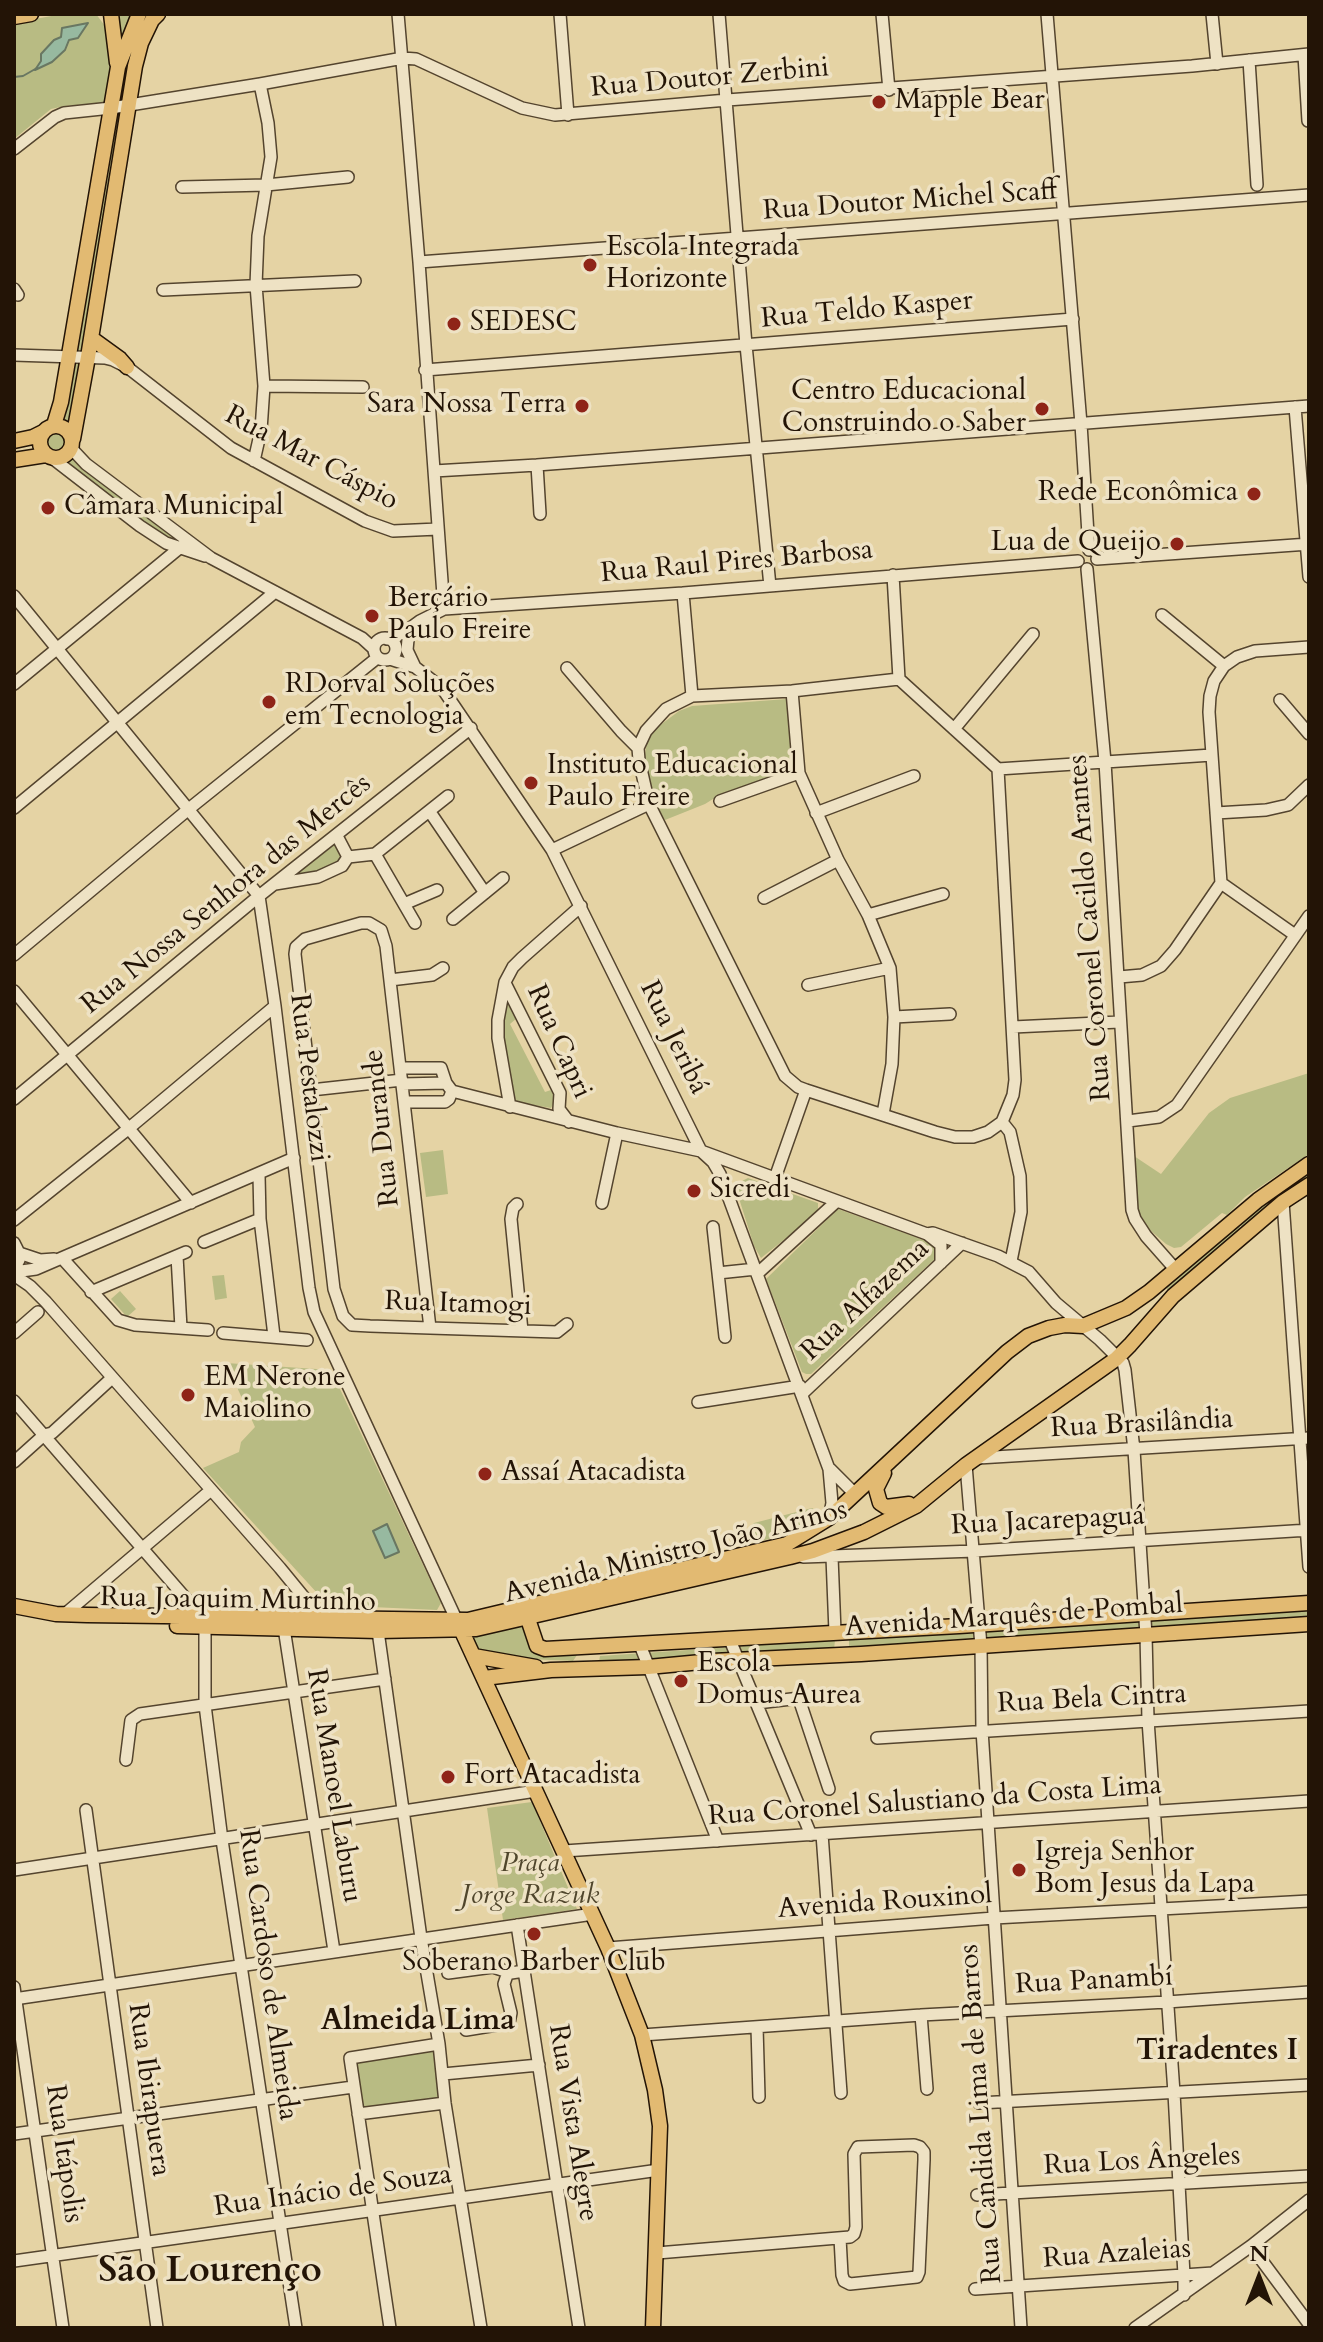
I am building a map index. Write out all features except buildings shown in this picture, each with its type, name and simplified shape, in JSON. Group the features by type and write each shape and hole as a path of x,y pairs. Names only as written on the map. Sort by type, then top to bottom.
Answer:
{"main road":[{"path":"14,17 28,14"},
{"path":"101,14 108,21 114,37"},
{"path":"111,14 118,67"},
{"path":"49,456 40,444 61,402 118,67 139,14"},
{"path":"14,460 49,456 59,458 69,451 72,443 141,43 158,14"},
{"path":"91,338 127,367"},
{"path":"14,441 33,437 48,429 66,428 72,443"},
{"name":"Avenida Ministro João Arinos","path":"526,1613 770,1550 802,1536 829,1518 1028,1336 1065,1325 1083,1326 1126,1308 1258,1200 1309,1164"},
{"name":"Avenida Ministro João Arinos","path":"460,1626 813,1551 864,1532 916,1506 1117,1358 1156,1313 1189,1282 1283,1202 1309,1185"},
{"path":"1176,1270 1189,1282"},
{"path":"886,1507 877,1499 876,1489 895,1457"},
{"path":"855,1494 873,1505 886,1507 915,1503 937,1490"},
{"name":"Avenida Marquês de Pombal","path":"526,1613 534,1639 541,1648 730,1640 1309,1603"},
{"path":"1290,1605 1294,1612 1293,1625"},
{"name":"Rua Joaquim Murtinho","path":"14,1606 65,1614 284,1628 326,1624 378,1631 460,1626"},
{"path":"1150,1614 1150,1635"},
{"name":"Rua Joaquim Murtinho","path":"14,1615 56,1622 460,1626"},
{"path":"1123,1615 1127,1628 1125,1636"},
{"path":"986,1624 989,1633 987,1645"},
{"name":"Avenida Marquês de Pombal","path":"484,1678 551,1670 648,1667 1309,1624"},
{"path":"460,1626 593,1914 642,2035 660,2126 653,2328"},
{"path":"959,1626 960,1647"},
{"path":"572,1669 578,1657 590,1647"},
{"path":"474,1656 551,1670"}],"street":[{"path":"398,14 444,609"},
{"path":"560,14 568,115"},
{"path":"719,14 746,345 770,586"},
{"path":"882,14 889,90"},
{"path":"1047,14 1093,554"},
{"path":"1212,14 1217,64"},
{"name":"Rua Doutor Zerbini","path":"14,149 64,113 260,84 403,58 416,59 522,108 544,114 568,115 1306,55"},
{"path":"1306,55 1308,121"},
{"path":"1249,60 1257,185"},
{"path":"254,461 261,430 264,386 256,285 258,236 271,157 260,84"},
{"path":"182,187 266,185 348,177"},
{"name":"Rua Doutor Michel Scaff","path":"419,262 1309,195"},
{"path":"163,290 355,281"},
{"name":"Rua Teldo Kasper","path":"425,370 1073,319"},
{"name":"Rua Mar Cáspio","path":"14,355 105,358 127,367 211,434 365,521 393,531 438,529"},
{"path":"264,386 363,387"},
{"path":"434,471 1309,406"},
{"path":"1295,407 1309,577"},
{"name":"Rua Jeribá","path":"72,443 86,464 184,545"},
{"name":"Rua Jeribá","path":"49,456 140,526 211,558 385,649 442,688 552,850 701,1151 720,1174 829,1469"},
{"path":"537,465 540,514"},
{"path":"1083,565 1080,554 1308,544"},
{"path":"14,684 184,545"},
{"name":"Rua Raul Pires Barbosa","path":"407,631 444,609 893,575 1083,565"},
{"name":"Rua Coronel Cacildo Arantes","path":"1083,565 1105,762 1132,1210 1146,1236 1176,1270"},
{"path":"567,668 638,748 649,804 785,1076 806,1090 955,1137 973,1137 988,1132 1002,1122 1013,1095 1015,1080 998,769 899,679 893,575"},
{"path":"14,808 275,592"},
{"path":"683,593 692,696"},
{"name":"Rua Pestalozzi","path":"14,596 259,896 314,1312 460,1626"},
{"path":"1162,615 1224,666"},
{"path":"14,955 407,631"},
{"path":"407,631 407,650 412,666"},
{"path":"954,729 1033,634"},
{"path":"1119,977 1142,975 1161,966 1221,883 1212,755 1210,696 1214,681 1224,666 1237,657 1255,651 1309,647"},
{"path":"638,748 646,731 666,709 692,696 792,691 899,679"},
{"path":"792,691 799,773 838,860 868,915 890,968 894,1017 892,1064 883,1114"},
{"path":"1280,700 1309,734"},
{"name":"Rua Nossa Senhora das Mercês","path":"14,1099 259,896 471,728"},
{"path":"998,769 1212,755"},
{"path":"720,801 799,773"},
{"path":"816,813 914,776"},
{"path":"1216,813 1266,810 1288,805 1309,785"},
{"path":"274,884 318,877 342,866 348,857 375,854 448,796"},
{"path":"552,850 649,804"},
{"path":"430,812 485,893"},
{"path":"337,836 348,857"},
{"path":"375,854 415,923"},
{"path":"764,898 838,860"},
{"path":"453,919 503,878"},
{"path":"1221,883 1295,935"},
{"path":"404,904 437,890"},
{"path":"868,915 943,894"},
{"name":"Rua Capri","path":"510,1107 498,1038 505,982 522,958 581,906"},
{"path":"1128,1121 1159,1117 1177,1105 1309,916"},
{"name":"Rua Durande","path":"311,1090 296,947 305,939 361,923 375,926 385,937 430,1328"},
{"path":"390,980 432,975 443,968"},
{"path":"808,985 890,968"},
{"name":"Rua Capri","path":"505,982 560,1093 559,1109 569,1122"},
{"path":"14,991 191,1203"},
{"path":"15,1221 275,1006"},
{"path":"894,1017 950,1014"},
{"path":"1013,1027 1119,1022"},
{"path":"311,1090 401,1077 569,1122 701,1151 927,1234 941,1245 941,1263"},
{"path":"404,1102 445,1102 452,1089"},
{"name":"Rua Itamogi","path":"311,1090 334,1289 346,1321 352,1325 557,1332 567,1324"},
{"path":"775,1178 806,1090"},
{"path":"1002,1122 1010,1132 1020,1176 1021,1212 1011,1261"},
{"path":"602,1203 617,1133"},
{"path":"14,1272 36,1269 294,1158"},
{"path":"259,1175 260,1219 274,1336"},
{"path":"718,1273 757,1271 837,1201"},
{"path":"1283,1202 1305,1439 1309,1567"},
{"path":"517,1204 511,1219 522,1331"},
{"path":"204,1242 260,1219"},
{"path":"713,1227 725,1337"},
{"path":"927,1234 933,1233 1011,1261 1029,1272 1056,1303 1117,1358 1125,1370 1140,1540 1150,1614"},
{"name":"Rua Alfazema","path":"802,1390 962,1243"},
{"path":"17,1248 40,1260 62,1258"},
{"path":"14,1272 19,1260 17,1248"},
{"path":"91,1292 182,1254 181,1328"},
{"path":"62,1258 118,1320 126,1324 208,1330"},
{"path":"14,1272 46,1302 326,1624"},
{"path":"14,1333 38,1312"},
{"path":"223,1333 307,1340"},
{"path":"14,1462 44,1435 52,1433 112,1378"},
{"path":"698,1402 802,1390"},
{"path":"14,1401 204,1622"},
{"name":"Rua Brasilândia","path":"972,1462 1305,1439"},
{"path":"972,1462 975,1551 986,1624"},
{"path":"829,1469 855,1494"},
{"path":"829,1469 832,1503 829,1518"},
{"path":"65,1614 211,1490"},
{"name":"Rua Jacarepaguá","path":"790,1557 975,1551 1308,1530"},
{"path":"832,1557 835,1632"},
{"name":"Rua Cardoso de Almeida","path":"204,1622 205,1705 222,1840 296,2328"},
{"name":"Rua Manoel Laburu","path":"284,1628 334,1951"},
{"path":"378,1631 445,2103 481,2328"},
{"path":"1150,1635 1148,1720 1174,2093 1184,2295"},
{"path":"730,1640 816,1834 829,1932 841,2093"},
{"path":"640,1645 718,1841"},
{"name":"Rua Candida Lima de Barros","path":"987,1645 982,1730 1021,2328"},
{"path":"126,1760 131,1720 135,1716 385,1679"},
{"path":"757,1703 826,1695"},
{"path":"799,1699 829,1789"},
{"name":"Rua Bela Cintra","path":"877,1738 1309,1711"},
{"path":"14,1870 536,1791"},
{"name":"Rua Coronel Salustiano da Costa Lima","path":"564,1851 1309,1801"},
{"name":"Rua Ibirapuera","path":"86,1810 157,2328"},
{"name":"Avenida Rouxinol","path":"608,1948 994,1918 1309,1901"},
{"path":"15,1995 593,1914"},
{"name":"Rua Vista Alegre","path":"517,1925 579,2328"},
{"path":"448,1973 493,1967 508,1972 524,1971"},
{"path":"466,2030 509,2023 511,2013 504,1984 508,1972"},
{"name":"Rua Panambí","path":"642,2035 1309,1992"},
{"name":"Rua Itápolis","path":"15,1995 63,2328"},
{"path":"921,2015 927,2089"},
{"path":"757,2027 759,2097"},
{"path":"390,2328 350,2058 439,2044"},
{"path":"443,2074 539,2065"},
{"path":"979,2103 1309,2085"},
{"path":"14,2134 353,2087"},
{"path":"358,2114 445,2103"},
{"path":"657,2253 850,2237 856,2227 854,2154 858,2147 920,2147 924,2160 917,2277 850,2284 844,2281 840,2238"},
{"name":"Rua Inácio de Souza","path":"14,2261 659,2170"},
{"name":"Rua Los Ângeles","path":"977,2195 1309,2176"},
{"path":"1135,2328 1151,2324 1184,2295 1309,2200"},
{"path":"1251,2246 1308,2321 1296,2328"},
{"name":"Rua Azaleias","path":"975,2289 1213,2273"}],"green space":[{"path":"62,14 96,14 105,26 109,38 110,66 105,100 103,103 51,109 14,139 14,23"},
{"path":"114,14 152,14 71,425 65,446 53,449 46,441 52,431 115,108"},
{"path":"69,455 178,540 141,520 61,458"},
{"path":"787,699 793,770 665,820 655,806 644,764 647,740 655,729 679,711 692,706"},
{"path":"332,845 338,845 343,855 341,861 314,874 289,876"},
{"path":"506,997 517,1018 510,1024 545,1092 551,1090 556,1099 551,1108 516,1102 504,1055"},
{"path":"1309,1073 1309,1154 1245,1197 1227,1215 1222,1213 1181,1247 1166,1244 1149,1229 1138,1212 1134,1156 1161,1174 1209,1113 1230,1098"},
{"path":"443,1150 448,1194 426,1197 420,1153"},
{"path":"1309,1165 1309,1184 1245,1231 1236,1220"},
{"path":"748,1178 818,1203 814,1216 761,1258 754,1246 737,1192 740,1182"},
{"path":"838,1209 932,1243 938,1247 938,1256 811,1374 806,1374 802,1372 766,1279"},
{"path":"1235,1222 1244,1232 1171,1294 1163,1284"},
{"path":"224,1275 227,1298 215,1300 212,1276"},
{"path":"120,1291 136,1309 127,1317 111,1299"},
{"path":"226,1363 331,1370 441,1603 437,1610 328,1605 203,1468 239,1452 241,1442 255,1427"},
{"path":"812,1508 818,1512 796,1529 753,1543 749,1540 749,1529 754,1523"},
{"path":"1309,1609 1309,1620 849,1649 849,1639"},
{"path":"525,1624 532,1650 537,1653 579,1652 573,1661 528,1659 478,1649 472,1637"},
{"path":"835,1640 834,1650 602,1665 599,1661 600,1656"},
{"name":"Praça Jorge Razuk","path":"532,1802 577,1909 503,1920 487,1808"},
{"path":"434,2050 439,2101 364,2111 355,2061"}],"shaded area":[{"path":"88,23 78,38 69,40 65,50 52,62 35,70 41,61 41,54 61,37 62,28"},
{"path":"387,1524 399,1552 385,1558 373,1531"}],"waterway":[{"path":"14,77 37,68"}],"place":[{"name":"Mapple Bear","path":"879,102"},
{"name":"Escola Integrada Horizonte","path":"590,265"},
{"name":"SEDESC","path":"454,324"},
{"name":"Sara Nossa Terra","path":"582,406"},
{"name":"Centro Educacional Construindo o Saber","path":"1042,409"},
{"name":"Rede Econômica","path":"1254,494"},
{"name":"Câmara Municipal","path":"48,508"},
{"name":"Lua de Queijo","path":"1177,544"},
{"name":"Berçário Paulo Freire","path":"372,616"},
{"name":"RDorval Soluções em Tecnologia","path":"269,702"},
{"name":"Instituto Educacional Paulo Freire","path":"531,783"},
{"name":"Sicredi","path":"694,1191"},
{"name":"EM Nerone Maiolino","path":"188,1395"},
{"name":"Assaí Atacadista","path":"485,1474"},
{"name":"Escola Domus Aurea","path":"681,1681"},
{"name":"Fort Atacadista","path":"448,1777"},
{"name":"Igreja Senhor Bom Jesus da Lapa","path":"1019,1870"},
{"name":"Soberano Barber Club","path":"534,1934"}],"district":[{"name":"Almeida Lima","path":"418,2022"},
{"name":"Tiradentes I","path":"1217,2052"},
{"name":"São Lourenço","path":"210,2273"}]}
